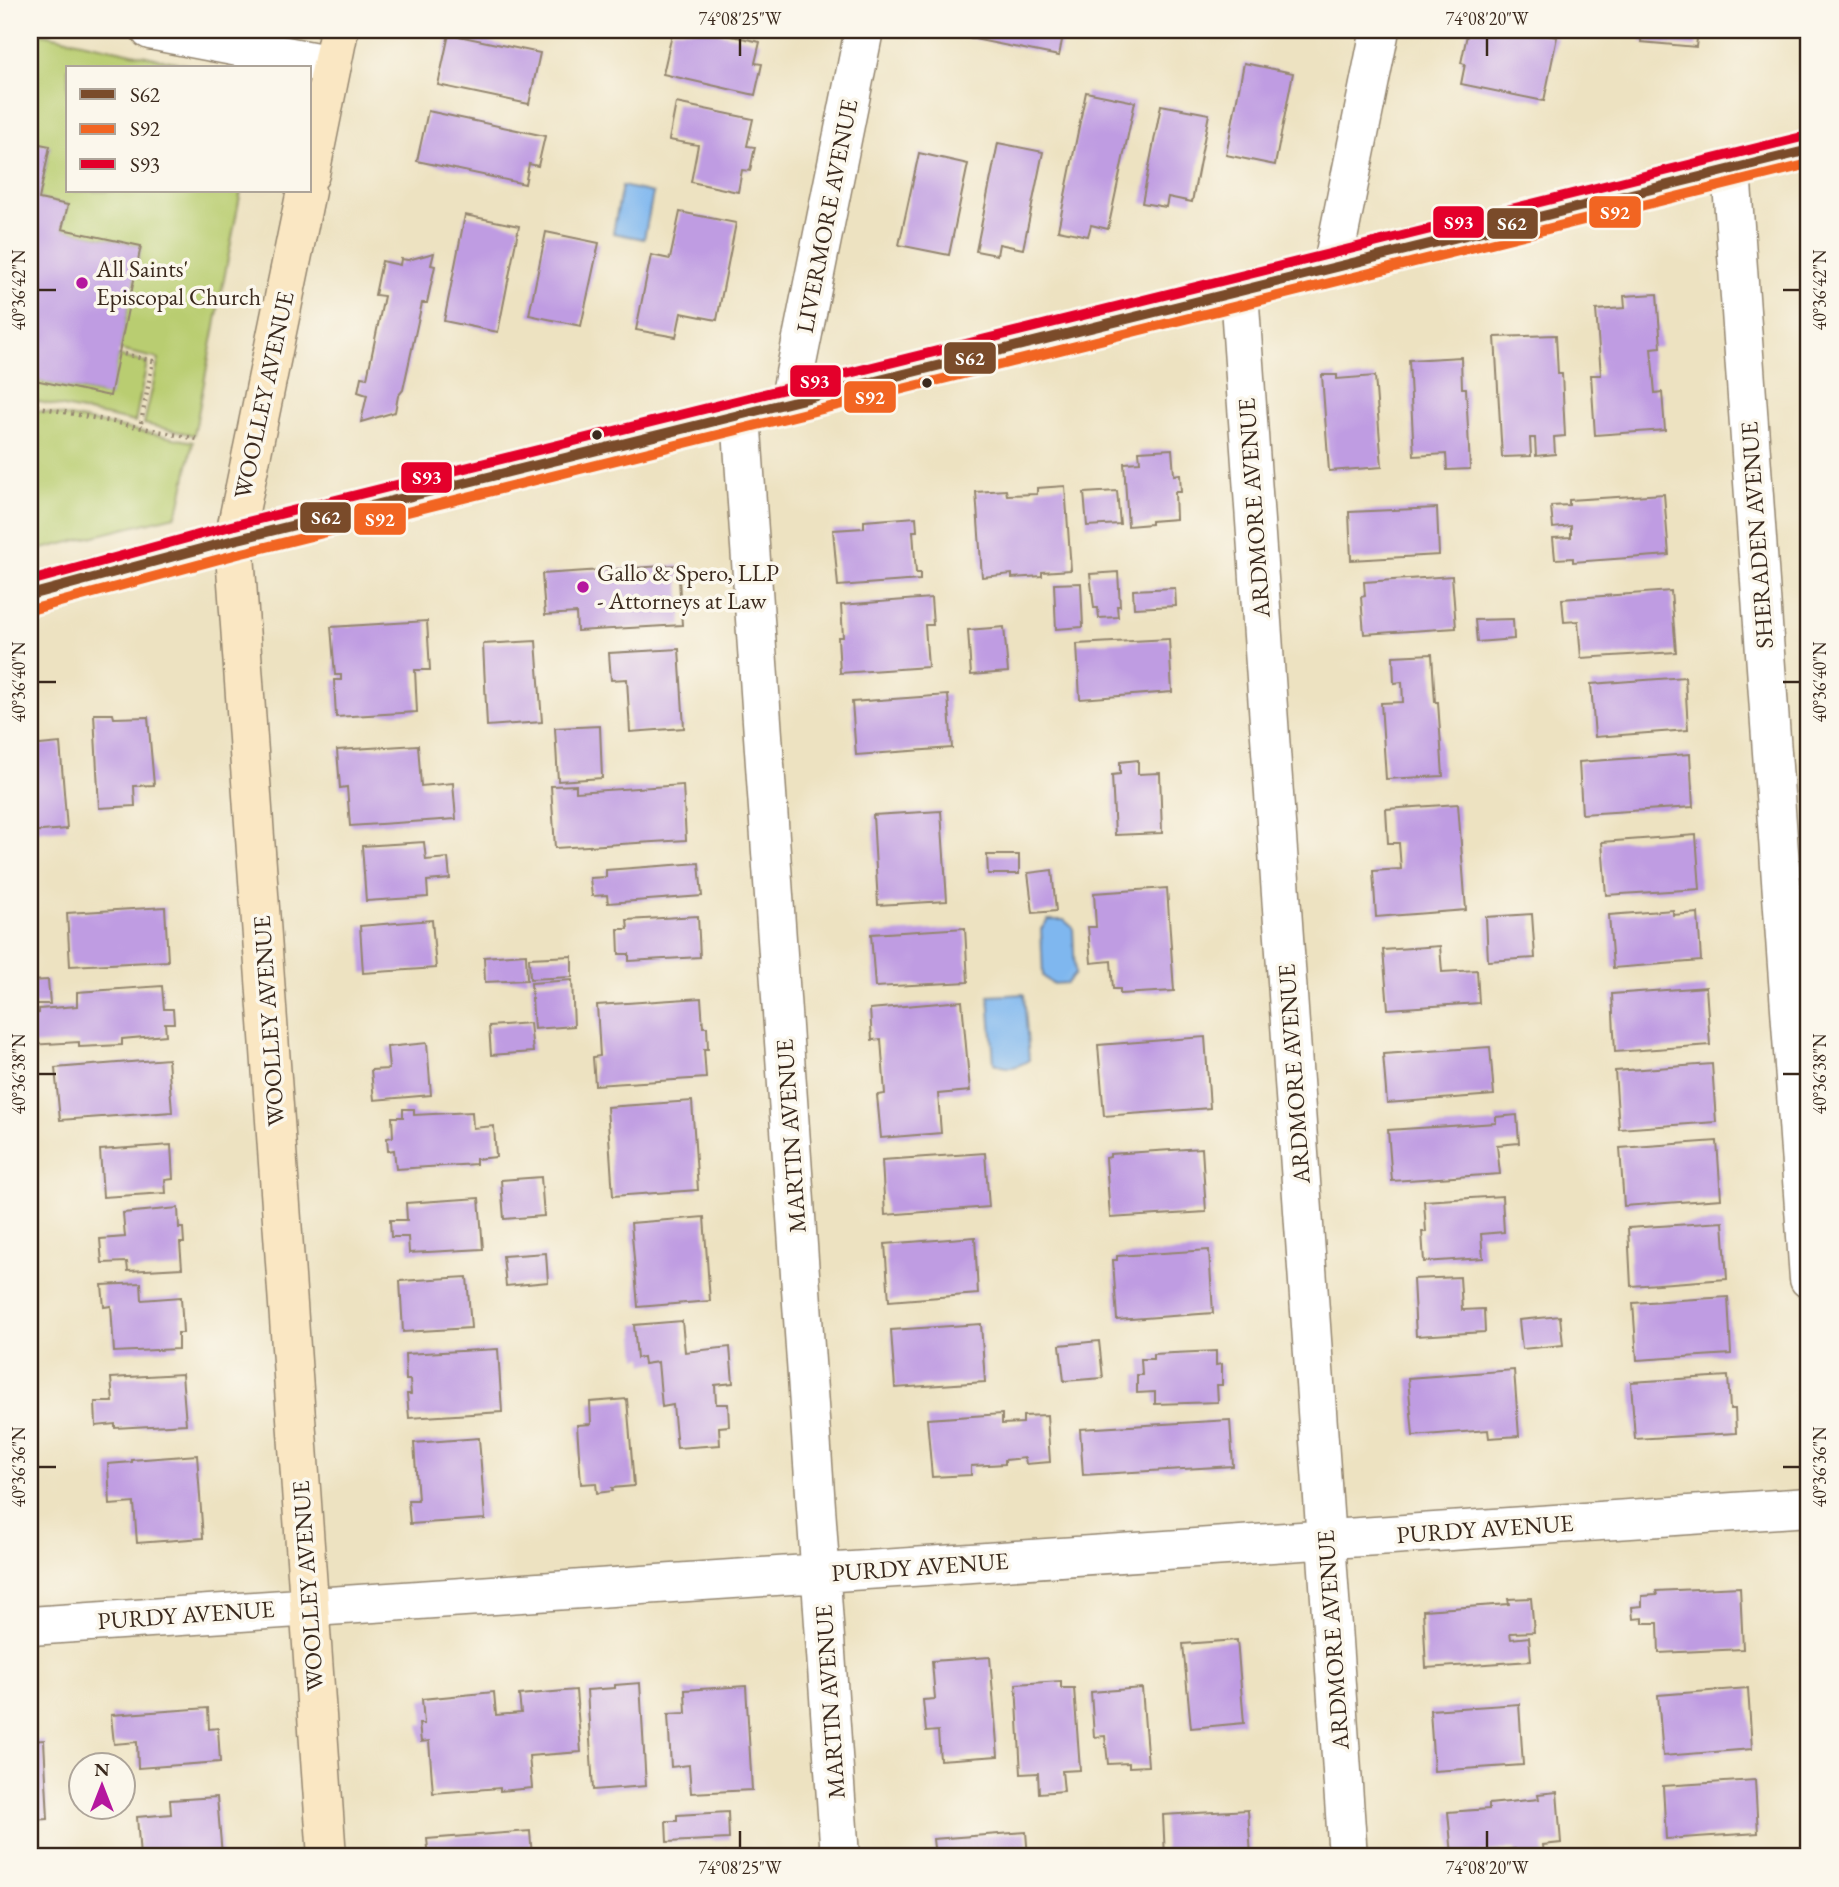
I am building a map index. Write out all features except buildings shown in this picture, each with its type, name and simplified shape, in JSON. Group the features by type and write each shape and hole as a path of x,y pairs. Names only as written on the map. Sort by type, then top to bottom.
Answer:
{"main road":[{"path":"312,164 336,47"},
{"path":"30,595 234,540 1809,150"},
{"name":"WOOLLEY AVENUE","path":"306,192 234,540 327,1857"}],"street":[{"path":"150,30 336,47"},
{"name":"LIVERMORE AVENUE","path":"789,403 864,30"},
{"path":"1332,268 1380,30"},
{"name":"SHERADEN AVENUE","path":"1731,169 1809,1279"},
{"name":"ARDMORE AVENUE","path":"1239,291 1348,1857"},
{"name":"MARTIN AVENUE","path":"741,415 840,1857"},
{"name":"PURDY AVENUE","path":"30,1626 1809,1507"}],"path":[{"path":"124,354 153,361 140,428"},
{"path":"30,405 197,439"}],"green space":[{"path":"30,31 193,66 66,66 66,192 241,192 194,435 144,424 159,359 119,350 141,246 62,229 68,205 39,199 50,146 30,142"},
{"path":"118,356 147,363 135,422 30,400 30,379 109,396"},
{"path":"30,409 193,442 180,505 175,516 30,552"}],"water":[{"path":"622,186 653,193 644,239 613,233"},
{"path":"1048,920 1064,920 1073,928 1075,974 1067,983 1052,984 1043,976 1041,929"},
{"path":"1024,994 1029,1060 1020,1065 1004,1067 994,1063 989,996"}],"transit line":[{"name":"S93","path":"30,581 231,526 1806,136"},
{"name":"S62","path":"30,595 234,540 1809,150"},
{"name":"S92","path":"34,609 238,554 1809,164"}],"place":[{"name":"All Saints' Episcopal Church","path":"82,283"},
{"name":"Gallo & Spero, LLP - Attorneys at Law","path":"583,587"}]}
